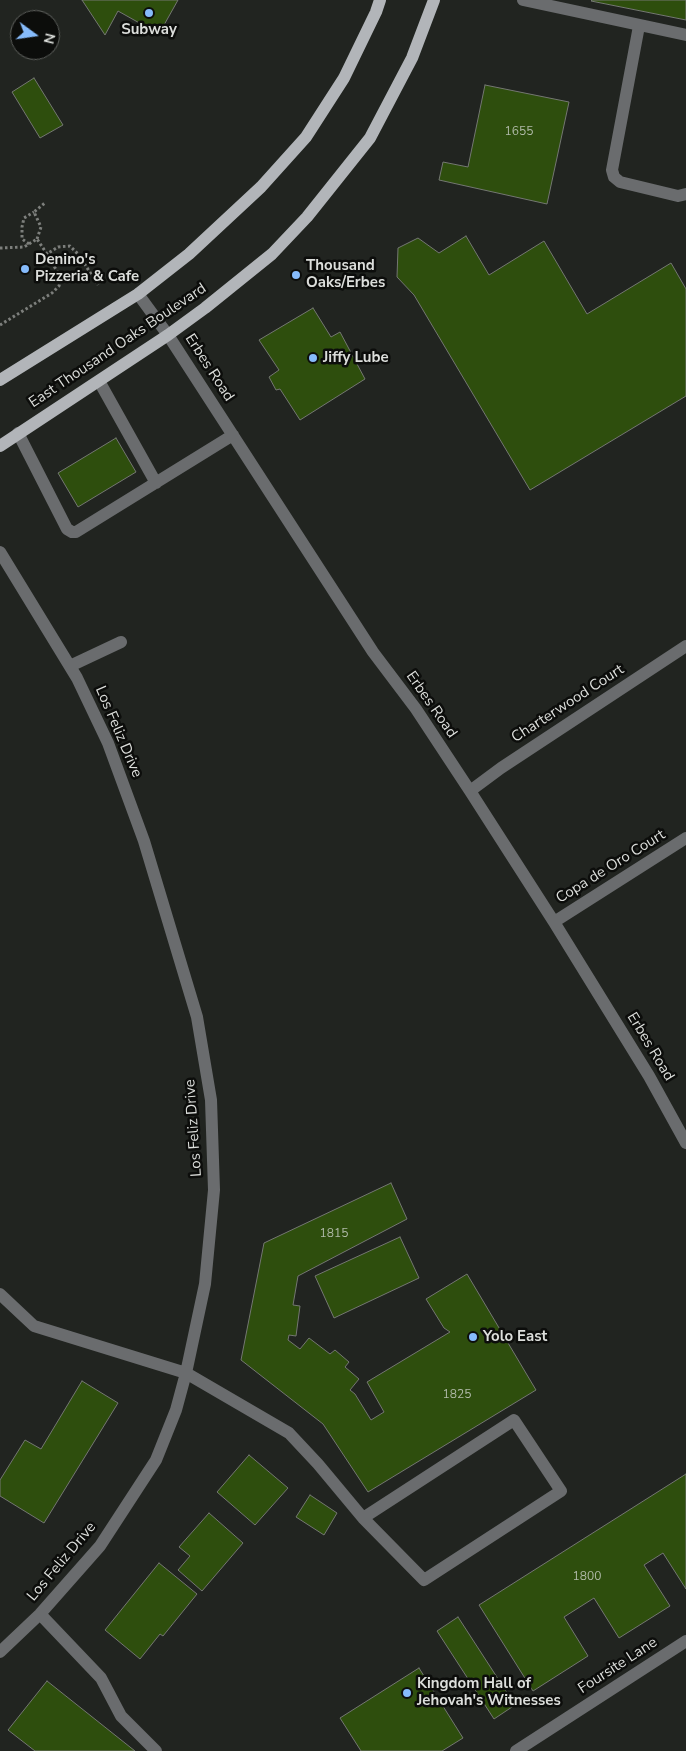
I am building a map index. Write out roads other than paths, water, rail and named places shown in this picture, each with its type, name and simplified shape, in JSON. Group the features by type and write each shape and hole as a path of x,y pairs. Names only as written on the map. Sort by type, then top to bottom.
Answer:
{"main road":[{"path":"0,380 138,294 183,258 261,187 306,137 344,78 380,0"},
{"name":"East Thousand Oaks Boulevard","path":"0,446 168,335 206,308 272,254 307,217 370,138 412,58 434,0"}],"street":[{"path":"523,0 686,36"},
{"path":"639,26 612,170 614,177 620,182 678,196 686,194"},
{"name":"Erbes Road","path":"138,294 168,335 373,652 416,709 470,791 649,1076 686,1143"},
{"path":"99,381 156,483"},
{"path":"18,433 67,529 72,532 76,532 233,435"},
{"name":"Los Feliz Drive","path":"0,552 70,666 108,743 144,841 197,1018 211,1100 214,1190 205,1284 176,1410 156,1460 100,1546 40,1614 0,1652"},
{"path":"70,666 121,642"},
{"name":"Charterwood Court","path":"470,791 501,768 686,646"},
{"name":"Copa de Oro Court","path":"554,922 686,838"},
{"path":"0,1294 34,1326 186,1372 289,1433 318,1464 363,1518 424,1580 561,1491 514,1420 363,1518"},
{"path":"40,1614 101,1678 121,1716 156,1751"},
{"name":"Foursite Lane","path":"516,1751 686,1641"}],"place":[{"name":"Subway","path":"149,13"},
{"name":"Denino's Pizzeria & Cafe","path":"25,269"},
{"name":"Thousand Oaks/Erbes","path":"296,275"},
{"name":"Jiffy Lube","path":"313,358"},
{"name":"Yolo East","path":"473,1337"},
{"name":"Kingdom Hall of Jehovah's Witnesses","path":"407,1693"}]}
